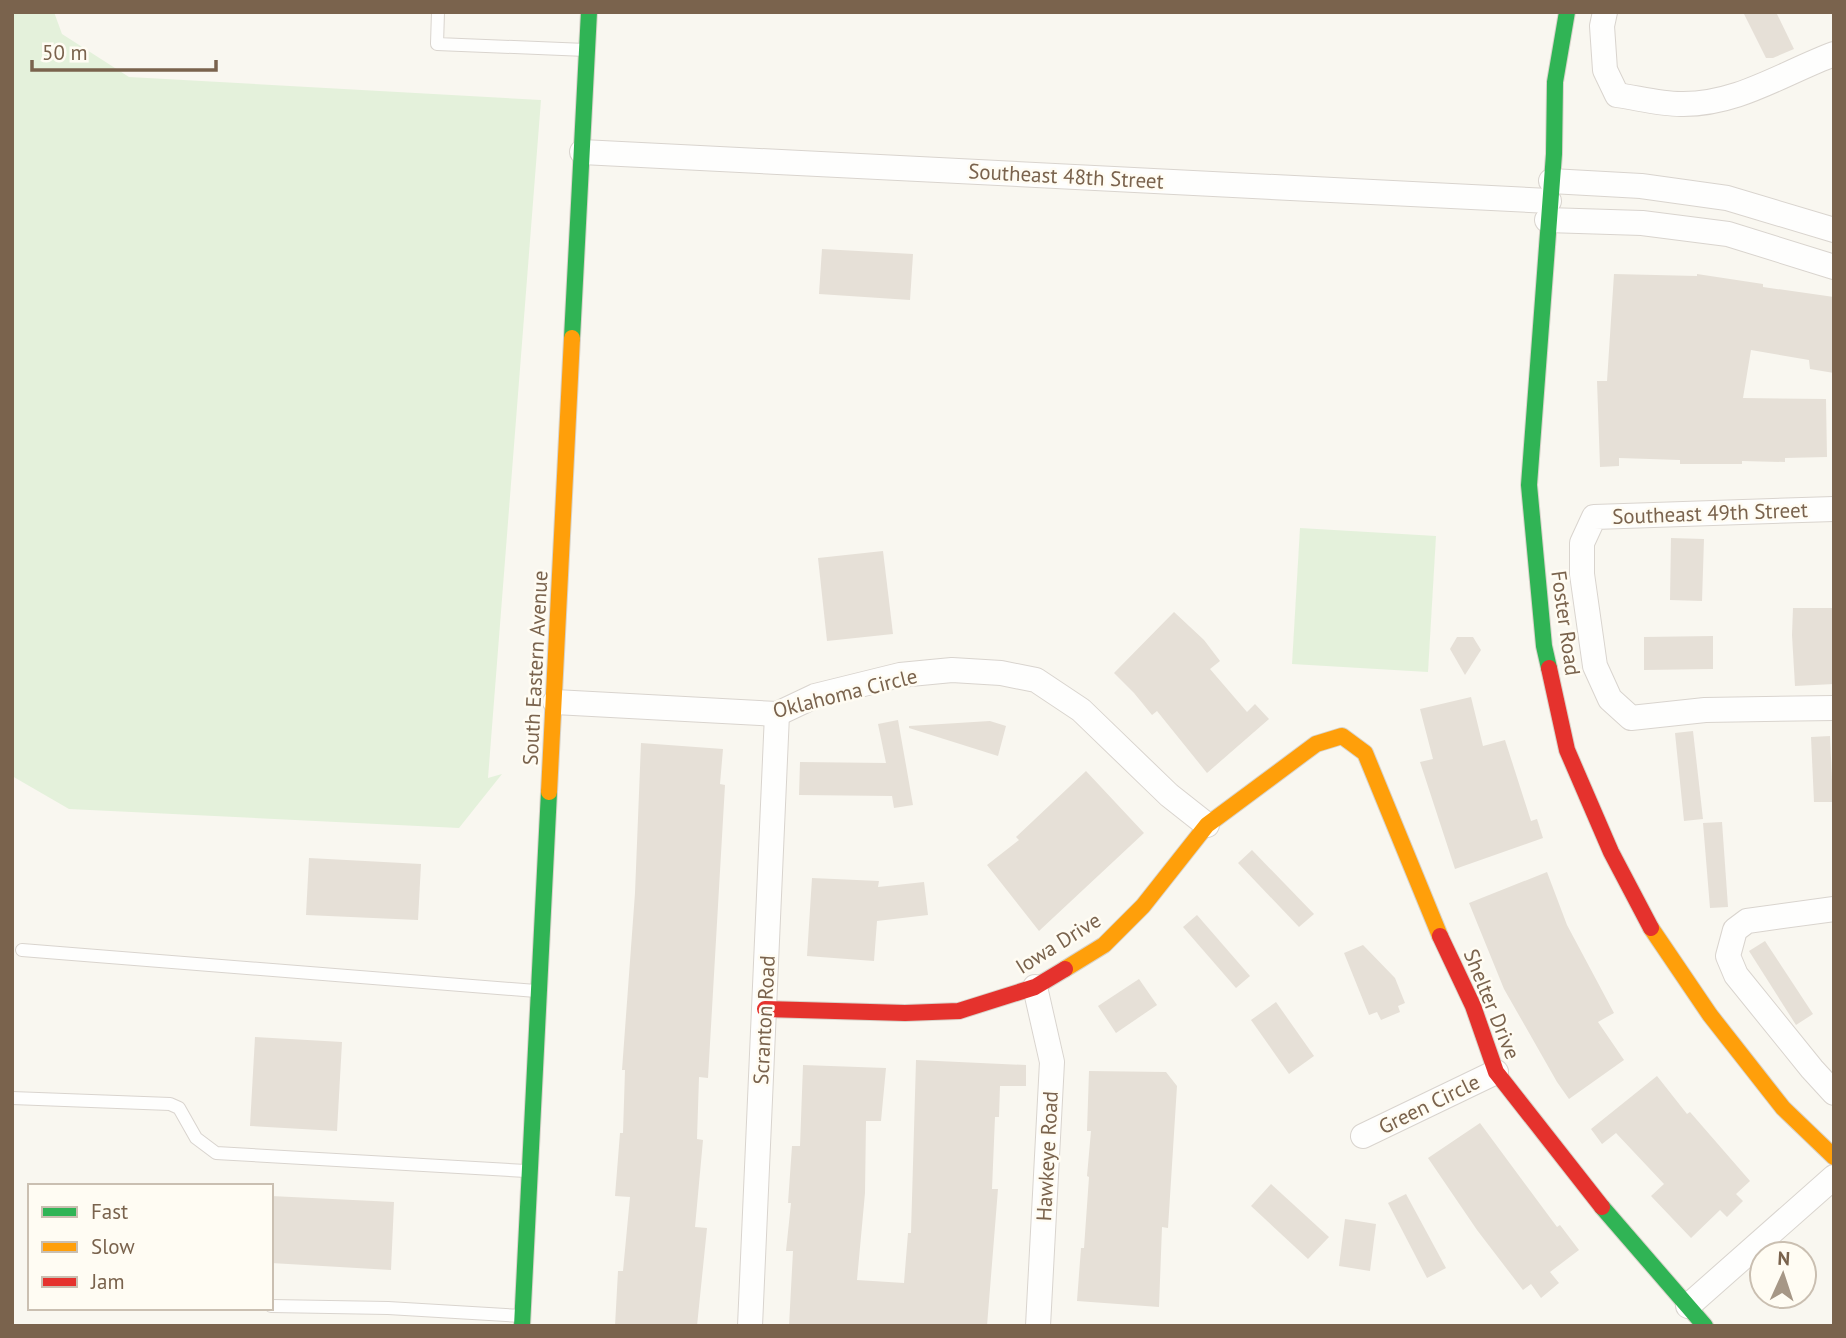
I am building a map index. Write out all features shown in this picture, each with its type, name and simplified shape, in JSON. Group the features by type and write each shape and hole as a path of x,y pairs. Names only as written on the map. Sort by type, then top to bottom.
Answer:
{"street":[{"name":"South Eastern Avenue","path":"522,1321 589,12"},
{"name":"Foster Road","path":"1567,12 1555,82 1530,485 1544,646 1567,750 1611,852 1658,940 1710,1015 1783,1108 1834,1157"},
{"path":"1605,12 1602,26 1605,69 1617,95 1678,104 1707,103 1745,94 1834,54"},
{"name":"Southeast 48th Street","path":"582,152 1549,201 1642,223 1728,234 1834,267"},
{"name":"Southeast 48th Street","path":"1549,201 1642,186 1727,198 1834,230"},
{"name":"Southeast 49th Street","path":"1834,509 1594,517 1582,543 1582,574 1595,666 1610,699 1631,718 1705,710 1834,708"},
{"name":"Oklahoma Circle","path":"555,702 777,714 815,696 900,675 952,670 1001,673 1036,680 1081,710 1169,795 1207,825"},
{"name":"Scranton Road","path":"750,1326 777,714"},
{"name":"Iowa Drive","path":"765,1009 905,1013 959,1011 1035,987 1104,944 1143,906 1207,825 1316,744 1342,736"},
{"name":"Shelter Drive","path":"1342,736 1365,753 1432,918 1473,1006 1496,1072 1592,1195 1705,1326"},
{"path":"1834,909 1747,921 1735,930 1728,956 1736,975 1834,1093"},
{"name":"Hawkeye Road","path":"1035,987 1052,1062 1038,1326"},
{"name":"Green Circle","path":"1363,1136 1496,1072"},
{"path":"1688,1306 1834,1177"}],"lane":[{"path":"438,12 437,44 587,51"},
{"path":"22,950 539,991"},
{"path":"12,1098 170,1104 179,1108 196,1138 216,1153 530,1171"},
{"path":"273,1306 388,1308 522,1321"}],"green space":[{"path":"12,12 54,12 62,34 129,77 541,100 488,778 502,774 459,828 69,809 12,776"},
{"path":"1300,528 1436,536 1428,672 1292,664"}],"building":[{"path":"1743,12 1776,12 1794,49 1773,58 1766,58"},
{"path":"822,249 913,254 910,300 819,294"},
{"path":"1614,274 1697,274 1834,297 1834,373 1810,369 1809,360 1751,350 1743,398 1826,399 1827,457 1785,458 1785,462 1742,461 1742,464 1680,464 1680,460 1619,458 1619,466 1600,467 1597,381 1607,381"},
{"path":"1671,538 1704,539 1702,601 1670,600"},
{"path":"883,551 893,634 827,641 818,558"},
{"path":"1793,608 1834,608 1834,684 1795,686"},
{"path":"1174,612 1204,640 1220,661 1210,669 1247,712 1255,704 1269,719 1207,773 1157,711 1152,715 1114,673"},
{"path":"1713,636 1713,669 1644,670 1644,637"},
{"path":"1457,637 1473,637 1481,650 1465,675 1450,649"},
{"path":"1471,697 1483,746 1505,740 1531,821 1537,819 1543,838 1455,869 1420,762 1433,759 1420,709"},
{"path":"898,720 913,805 894,808 892,796 799,795 800,762 886,763 878,724"},
{"path":"990,721 1006,726 998,756 909,728 909,726"},
{"path":"1693,731 1703,819 1684,821 1675,733"},
{"path":"1830,736 1833,802 1814,802 1811,737"},
{"path":"641,743 723,749 720,784 725,785 708,1078 699,1077 697,1139 703,1140 695,1227 707,1228 697,1326 615,1326 618,1271 623,1271 630,1197 615,1196 620,1133 623,1133 625,1070 622,1070 635,893"},
{"path":"1086,771 1144,833 1039,931 987,865 1019,840 1016,837"},
{"path":"1722,822 1728,907 1710,908 1703,823"},
{"path":"1252,850 1314,914 1299,927 1238,863"},
{"path":"309,858 421,864 418,920 306,915"},
{"path":"1547,872 1567,925 1614,1013 1598,1022 1624,1060 1569,1099 1504,989 1469,903"},
{"path":"812,878 879,881 878,887 924,882 928,915 877,921 874,961 807,956"},
{"path":"1197,915 1250,976 1236,988 1183,927"},
{"path":"1765,941 1813,1014 1796,1025 1749,951"},
{"path":"1363,945 1395,978 1405,1003 1398,1006 1400,1012 1381,1020 1377,1012 1369,1015 1344,953"},
{"path":"1139,979 1157,1005 1116,1033 1098,1006"},
{"path":"1276,1002 1314,1056 1289,1074 1251,1020"},
{"path":"255,1037 342,1042 337,1131 250,1126"},
{"path":"916,1060 1026,1065 1026,1086 1000,1086 999,1117 995,1117 992,1189 998,1189 987,1326 789,1326 793,1251 786,1251 791,1203 788,1203 792,1146 800,1146 803,1065 886,1068 881,1121 866,1121 865,1193 857,1280 904,1283 908,1233 911,1233"},
{"path":"1089,1071 1166,1072 1177,1086 1168,1228 1162,1227 1159,1307 1077,1301 1089,1177"},
{"path":"1657,1076 1687,1114 1690,1112 1750,1181 1736,1194 1743,1201 1727,1217 1720,1210 1691,1238 1651,1196 1664,1184 1616,1133 1602,1144 1591,1129"},
{"path":"1480,1123 1557,1227 1560,1225 1579,1250 1550,1272 1559,1283 1541,1298 1531,1284 1523,1290 1477,1230 1428,1158"},
{"path":"1271,1184 1329,1237 1308,1259 1251,1206"},
{"path":"1406,1194 1446,1268 1427,1278 1388,1203"},
{"path":"273,1196 394,1202 391,1270 273,1263"},
{"path":"1345,1219 1376,1224 1370,1271 1339,1266"}],"traffic: fast":[{"path":"572,338 589,12"},
{"path":"1549,668 1544,646 1529,485 1554,154 1555,82 1567,12"},
{"path":"522,1326 549,792"},
{"path":"1602,1207 1705,1326"}],"traffic: slow":[{"path":"549,792 572,338"},
{"path":"1065,969 1104,945 1143,906 1207,825 1316,744 1342,736 1365,753 1440,936"},
{"path":"1651,928 1710,1015 1783,1108 1834,1157"}],"traffic: jam":[{"path":"1549,668 1567,750 1611,852 1651,928"},
{"path":"1440,936 1473,1006 1496,1072 1602,1207"},
{"path":"765,1009 905,1013 959,1011 1035,987 1065,969"}]}
